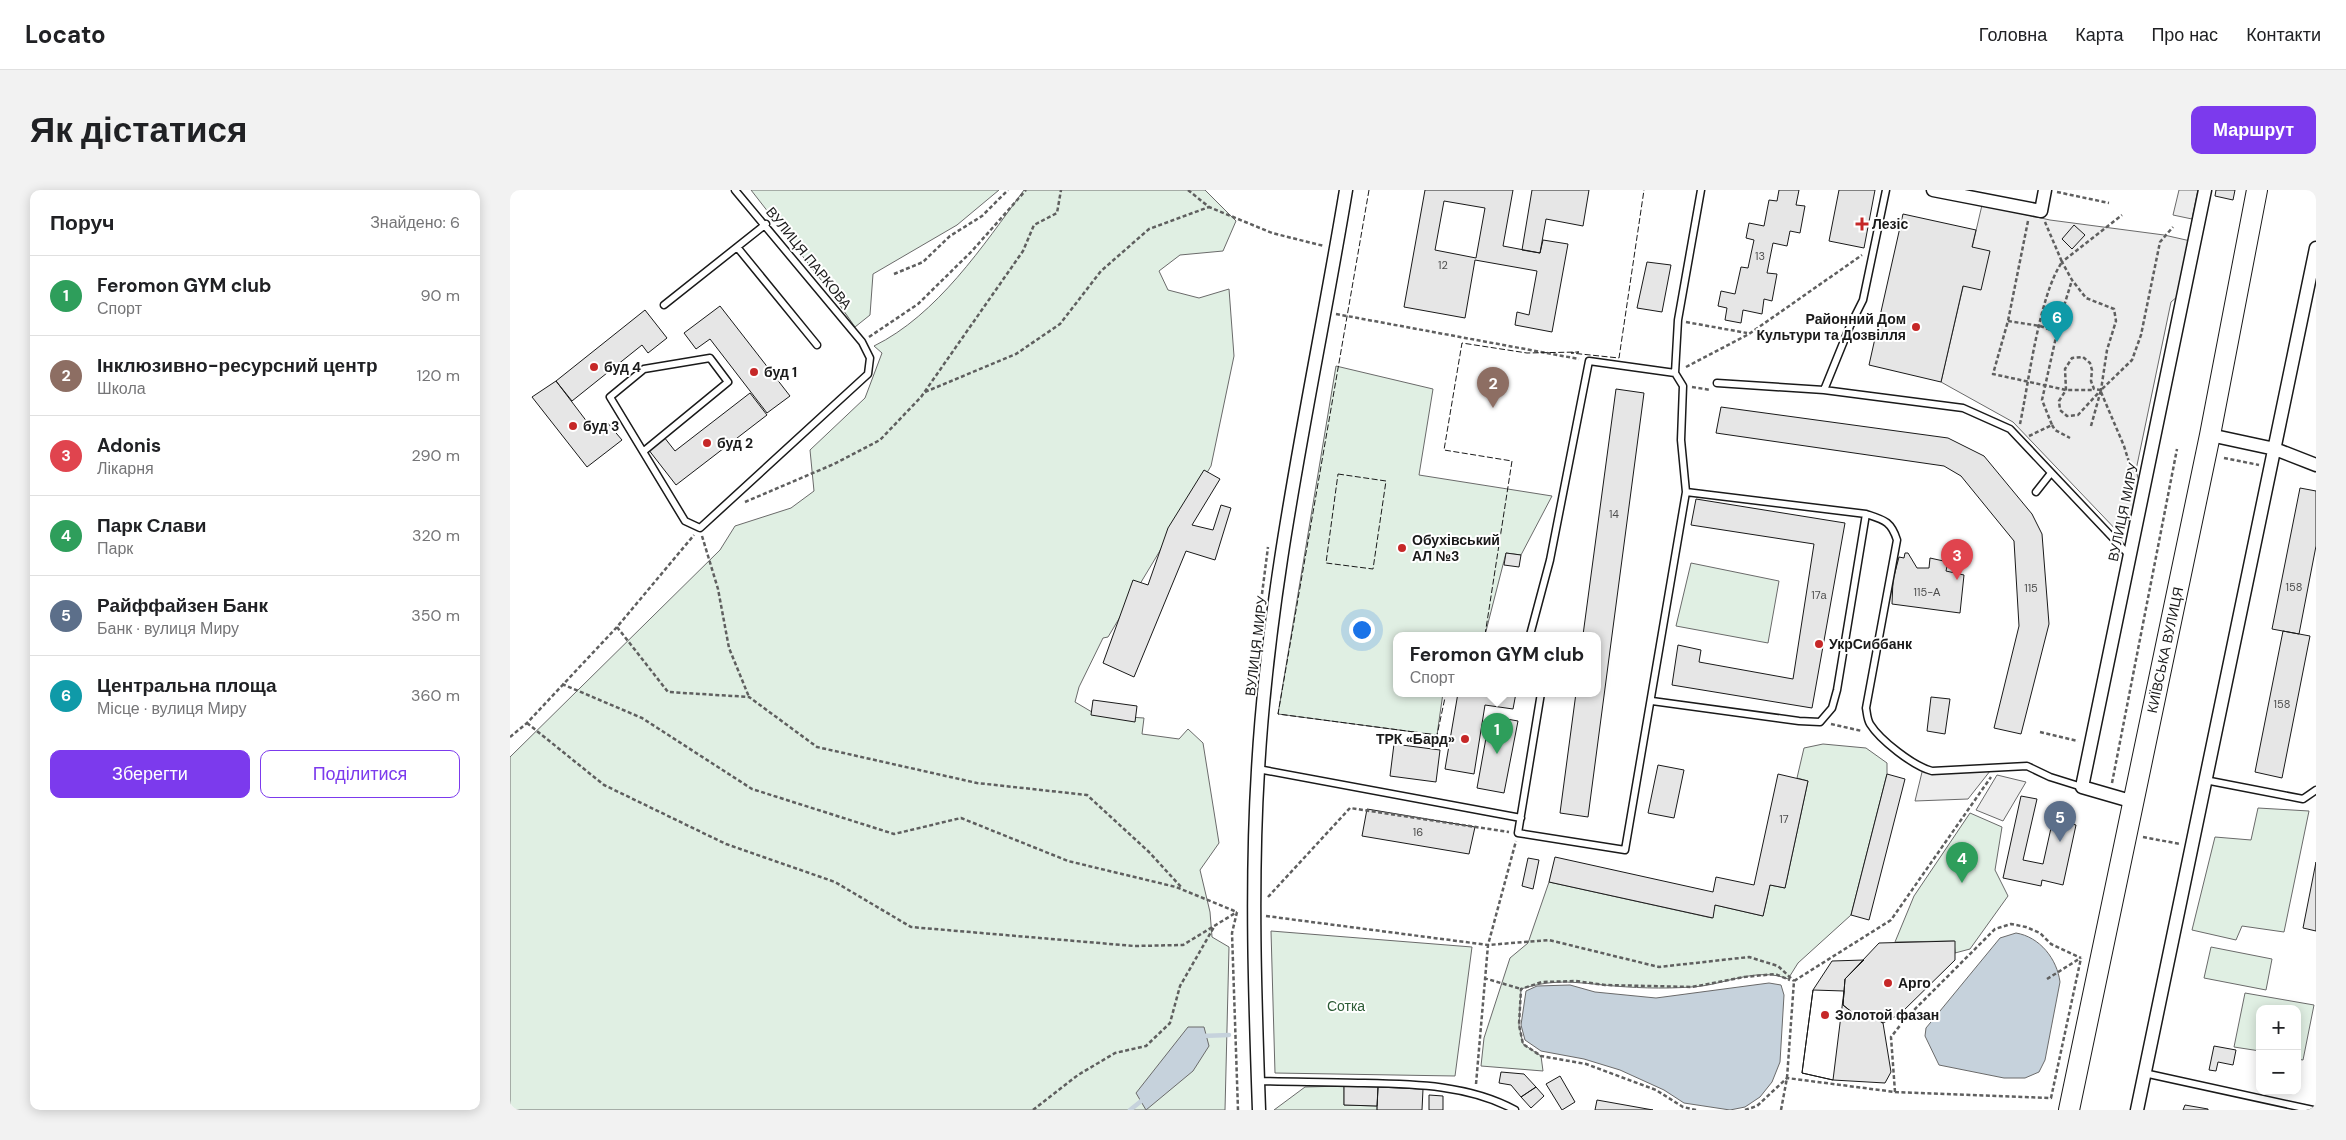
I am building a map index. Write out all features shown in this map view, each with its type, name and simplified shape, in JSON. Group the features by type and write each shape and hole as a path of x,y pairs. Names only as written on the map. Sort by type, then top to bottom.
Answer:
{"main road":[{"name":"КИЇВСЬКА ВУЛИЦЯ","path":"2069,1110 2210,435 2257,190"}],"street":[{"name":"ВУЛИЦЯ МИРУ","path":"1259,1110 1253,914 1258,769 1268,654 1284,540 1346,190"},
{"path":"1933,190 2035,210 2045,190"},
{"name":"ВУЛИЦЯ МИРУ","path":"2082,787 2205,190"},
{"path":"2137,1110 2316,248"},
{"path":"2210,435 2275,449 2316,465"},
{"path":"2082,787 2134,802"}],"lane":[{"name":"ВУЛИЦЯ ПАРКОВА","path":"736,190 862,342"},
{"path":"1540,697 1518,833 1625,850 1686,492 1681,440 1683,386 1674,373 1678,320 1701,190"},
{"path":"1824,390 1850,326 1863,300 1886,190"},
{"path":"664,304 766,224"},
{"path":"737,247 817,344"},
{"path":"644,451 728,382 710,358 644,369 610,396 685,521 700,528 868,374 870,358 862,342"},
{"path":"1531,632 1550,560 1589,361 1674,373"},
{"path":"1717,383 1824,390 1963,408 2010,429 2129,555"},
{"path":"2036,492 2052,473"},
{"path":"1686,492 1866,514 1883,520 1893,528 1897,540 1866,708 1868,722 1878,734 1923,768 1932,771 2027,766 2050,777 2082,787"},
{"path":"1652,700 1799,721 1820,722 1832,708 1837,690 1866,514"},
{"path":"1258,769 1520,818"},
{"path":"2206,780 2303,799 2316,790"},
{"path":"2144,1073 2313,1110"},
{"path":"1258,1081 1422,1084 1449,1088 1498,1101 1515,1110"}],"path":[{"path":"894,274 923,262 950,236 982,216 1008,190"},
{"path":"862,342 918,304 972,251 1026,190"},
{"path":"742,503 834,464 880,440 924,393 1022,250 1034,225 1057,213 1061,190"},
{"path":"1188,190 1209,207 1272,233 1336,250"},
{"path":"2045,190 2109,203"},
{"path":"924,393 1016,354 1060,324 1101,271 1149,230 1209,207"},
{"path":"2035,210 2072,280 2086,298 2114,309 2116,321 2107,350 2091,426"},
{"path":"2035,210 1993,374 2066,390 2100,390"},
{"path":"2052,425 2021,440 2019,428 2053,274 2062,262 2122,215"},
{"path":"2100,390 2094,389 2090,363 2083,357 2072,358 2065,369 2066,390 2059,401 2060,410 2067,416 2078,415 2100,390 2132,360 2141,335 2160,242 2173,227"},
{"path":"1674,373 1749,334 1874,247"},
{"path":"2070,438 2055,430 2042,400 2057,332 2072,280"},
{"path":"1323,312 1589,361"},
{"path":"1678,320 1749,334"},
{"path":"2008,321 2040,326 2057,332"},
{"path":"1703,390 1713,390"},
{"path":"2100,390 2124,446 2129,466 2142,494"},
{"path":"2109,796 2177,449"},
{"path":"2224,458 2272,467"},
{"path":"510,737 527,723 617,627 700,528"},
{"path":"700,528 718,589 729,648 749,697 818,747 977,783 1087,795 1149,852 1183,890"},
{"path":"617,627 668,692 749,697"},
{"path":"562,684 642,718 752,789 894,834 961,818 1068,861 1183,890 1237,912"},
{"path":"527,723 604,785 726,844 834,882 911,927 1134,946 1183,945 1237,912"},
{"path":"1845,727 1864,731"},
{"path":"2040,732 2082,742"},
{"path":"1794,981 1890,920 1999,766"},
{"path":"1253,914 1350,808 1518,833 1488,945 1475,1095"},
{"path":"2140,837 2191,847"},
{"path":"1237,912 1232,933 1238,1110"},
{"path":"1253,914 1488,945 1549,940 1659,967 1749,957 1778,966 1794,981"},
{"path":"1895,1092 1891,1037 1906,1018 1995,929 2011,924 2026,927 2040,933 2051,944 2081,958"},
{"path":"1033,1110 1078,1075 1115,1053 1146,1046 1170,1023 1180,986 1215,926"},
{"path":"1787,1078 1895,1092 2051,1098 2081,958"},
{"path":"2047,979 2081,958"},
{"path":"1484,978 1521,989 1542,982 1576,981 1605,985 1692,987 1744,977 1776,974 1794,981"},
{"path":"1780,1110 1787,1078 1794,981"},
{"path":"1521,989 1519,1025 1523,1044 1541,1056 1586,1064 1656,1090 1683,1108 1696,1110"},
{"path":"1744,1110 1758,1106 1787,1078"}],"green space":[{"path":"751,190 999,190 957,225 873,274 870,315 855,327 832,294"},
{"path":"1024,190 1205,190 1236,221 1223,251 1180,255 1159,271 1168,290 1199,298 1229,289 1234,356 1211,466 1108,637 1103,638 1079,687 1075,702 1097,715 1144,718 1142,734 1179,739 1188,729 1203,743 1219,843 1200,870 1210,912 1212,937 1229,947 1225,1110 510,1110 510,757 720,550 735,526 791,508 814,491 810,450 865,398 882,353 874,346 897,333 938,298 975,256"},
{"path":"1336,366 1433,389 1419,475 1552,496 1521,555 1506,553 1486,632 1393,632 1393,697 1442,697 1437,735 1278,714"},
{"path":"1691,563 1779,581 1768,643 1676,626"},
{"path":"1823,744 1866,748 1887,763 1887,774 1851,915 1798,963 1788,979 1764,975 1703,986 1670,988 1562,982 1521,989 1519,1025 1523,1044 1541,1056 1543,1071 1481,1066 1484,1038 1510,958 1528,943 1549,882 1712,918 1715,905 1763,916 1770,885 1785,888 1808,781 1797,778 1804,748"},
{"path":"2258,808 2309,811 2284,932 2242,926 2236,940 2192,930 2215,837 2251,840"},
{"path":"1970,813 2002,827 1995,870 2008,896 1970,949 1955,953 1954,941 1895,942 1914,896"},
{"name":"Сотка","path":"1271,931 1472,947 1455,1076 1275,1073"},
{"path":"2211,947 2272,959 2266,990 2204,978"},
{"path":"2245,993 2314,1005 2303,1060 2301,1060 2301,1005 2256,1005 2256,1050 2234,1047"},
{"path":"1344,1086 1344,1105 1377,1106 1377,1110 1274,1110 1305,1087"}],"shaded area":[{"path":"2179,190 2198,190 2192,219 2173,215"},
{"path":"1982,205 2050,220 2164,235 2195,242 2185,290 2171,302 2136,470 2142,494 2121,535 2013,422 1941,382"},
{"path":"1994,766 1968,799 1915,801 1923,768"},
{"path":"1997,775 2026,782 2003,821 1976,810"},
{"path":"2016,933 2033,939 2046,950 2055,965 2060,982 2045,1060 2039,1072 2025,1078 2004,1078 1939,1065 1925,1036 1926,1028 2000,938"},
{"path":"1769,983 1781,985 1784,995 1780,1062 1772,1082 1760,1097 1745,1107 1730,1110 1684,1103 1664,1090 1620,1070 1584,1059 1541,1051 1525,1040 1521,1025 1526,991 1537,986 1570,985 1595,992 1656,998"},
{"path":"1188,1027 1204,1027 1209,1046 1193,1071 1146,1110 1136,1093"}],"building":[{"path":"1425,190 1513,190 1503,246 1540,253 1543,240 1568,244 1552,332 1515,325 1517,312 1529,315 1537,271 1475,260 1465,318 1404,307","holes":["1444,201 1485,208 1476,258 1435,250"]},
{"path":"1532,190 1589,190 1583,226 1546,219 1540,253 1522,250"},
{"path":"1779,190 1799,190 1796,205 1805,206 1800,233 1790,231 1787,246 1773,243 1767,273 1777,274 1772,301 1764,299 1762,314 1743,310 1741,323 1725,320 1727,308 1718,306 1721,291 1735,294 1741,267 1748,268 1754,240 1746,238 1749,223 1764,226 1769,200 1777,201"},
{"path":"1839,190 1875,190 1864,248 1829,241"},
{"path":"2216,190 2235,190 2233,200 2215,196"},
{"name":"Районний Дом Культури та Дозвілля","path":"1903,214 1976,230 1972,247 1990,251 1981,290 1963,286 1941,382 1869,365"},
{"path":"2074,225 2085,235 2072,249 2062,239"},
{"path":"1647,262 1671,265 1662,312 1637,308"},
{"name":"буд 1","path":"720,306 790,396 767,413 710,339 696,349 684,333"},
{"name":"буд 4","path":"645,310 667,338 648,353 642,345 572,401 556,381"},
{"name":"буд 3","path":"556,381 594,431 606,421 622,440 587,467 532,397"},
{"path":"1616,389 1644,393 1588,817 1560,813 1575,697 1601,697 1601,632 1583,632"},
{"name":"буд 2","path":"750,393 767,415 676,485 648,449 664,437 675,451"},
{"path":"1721,407 1948,438 1984,456 2032,514 2042,534 2049,624 2021,734 1994,728 2019,626 2014,541 1961,476 1944,466 1716,433"},
{"path":"1204,470 1220,479 1192,525 1213,530 1221,505 1231,508 1215,560 1186,551 1134,677 1103,663 1133,580 1148,585 1168,528"},
{"path":"2300,488 2316,491 2316,546 2299,634 2272,629"},
{"path":"1696,499 1845,523 1812,708 1672,685 1678,645 1701,650 1699,662 1793,679 1814,544 1691,525"},
{"path":"1506,553 1521,555 1519,567 1504,565"},
{"path":"1905,553 1908,553 1917,568 1929,568 1930,558 1948,562 1946,571 1964,575 1960,613 1892,604 1893,580 1899,557 1904,558"},
{"path":"2283,631 2310,636 2282,778 2255,772"},
{"name":"ТРК «Бард»","path":"1457,697 1515,697 1513,709 1485,705 1474,774 1445,769"},
{"path":"1931,697 1950,699 1945,734 1927,731"},
{"path":"1093,700 1137,706 1135,722 1091,715"},
{"path":"1490,716 1518,721 1504,793 1477,788"},
{"path":"1394,744 1440,750 1436,782 1390,776"},
{"path":"1658,765 1684,770 1674,818 1648,813"},
{"path":"1778,774 1808,781 1785,888 1770,885 1763,916 1715,905 1713,918 1549,882 1555,857 1713,892 1716,877 1754,885"},
{"path":"1887,774 1905,779 1869,920 1851,915"},
{"path":"2021,796 2037,799 2023,860 2043,864 2053,819 2076,825 2063,885 2042,880 2041,886 2003,878"},
{"path":"1367,809 1475,827 1469,854 1362,836"},
{"path":"1528,858 1539,860 1533,889 1522,886"},
{"path":"2316,862 2316,931 2303,928"},
{"name":"Арго","path":"1955,941 1955,960 1900,1014 1883,1023 1876,1019 1853,1013 1843,1005 1845,979 1879,943"},
{"path":"1864,960 1845,979 1843,1005 1853,1013 1876,1019 1883,1023 1891,1072 1885,1083 1833,1080 1802,1073 1813,990 1832,961"},
{"name":"Золотой фазан","path":"1813,990 1844,991 1833,1080 1802,1073"},
{"path":"2214,1046 2236,1050 2233,1065 2218,1062 2216,1071 2209,1070"},
{"path":"1501,1072 1524,1074 1536,1087 1521,1097 1511,1085 1499,1083"},
{"path":"1560,1076 1575,1102 1562,1110 1546,1084"},
{"path":"1344,1086 1378,1087 1377,1106 1344,1105"},
{"path":"1378,1087 1423,1089 1422,1110 1377,1110"},
{"path":"1536,1087 1544,1096 1531,1108 1521,1097"},
{"path":"1429,1095 1443,1096 1443,1110 1429,1110"},
{"path":"1597,1100 1653,1110 1595,1110"},
{"path":"2185,1105 2208,1109 2208,1110 2183,1110"}],"waterway":[{"path":"1202,1036 1229,1035"},
{"path":"1130,1110 1145,1098"}],"fence":[{"path":"1369,190 1278,714 1437,735 1445,697"},
{"path":"1485,632 1512,461 1444,450 1462,343 1527,353 1579,352 1571,353 1619,358 1644,190"},
{"path":"1338,474 1386,481 1373,569 1326,563 1338,474"}],"place":[{"name":"Лезіс","path":"1862,224"},
{"name":"Районний Дом Культури та Дозвілля","path":"1916,327"},
{"name":"Центральна площа","path":"2057,342"},
{"name":"буд 4","path":"594,367"},
{"name":"буд 1","path":"754,372"},
{"name":"Інклюзивно-ресурсний центр","path":"1493,408"},
{"name":"буд 3","path":"573,426"},
{"name":"буд 2","path":"707,443"},
{"name":"Обухівський АЛ №3","path":"1402,548"},
{"name":"Adonis","path":"1957,580"},
{"name":"УкрСиббанк","path":"1819,644"},
{"name":"ТРК «Бард»","path":"1465,739"},
{"name":"Feromon GYM club","path":"1497,754"},
{"name":"Райффайзен Банк","path":"2060,842"},
{"name":"Парк Слави","path":"1962,883"},
{"name":"Арго","path":"1888,983"},
{"name":"Золотой фазан","path":"1825,1015"}]}
